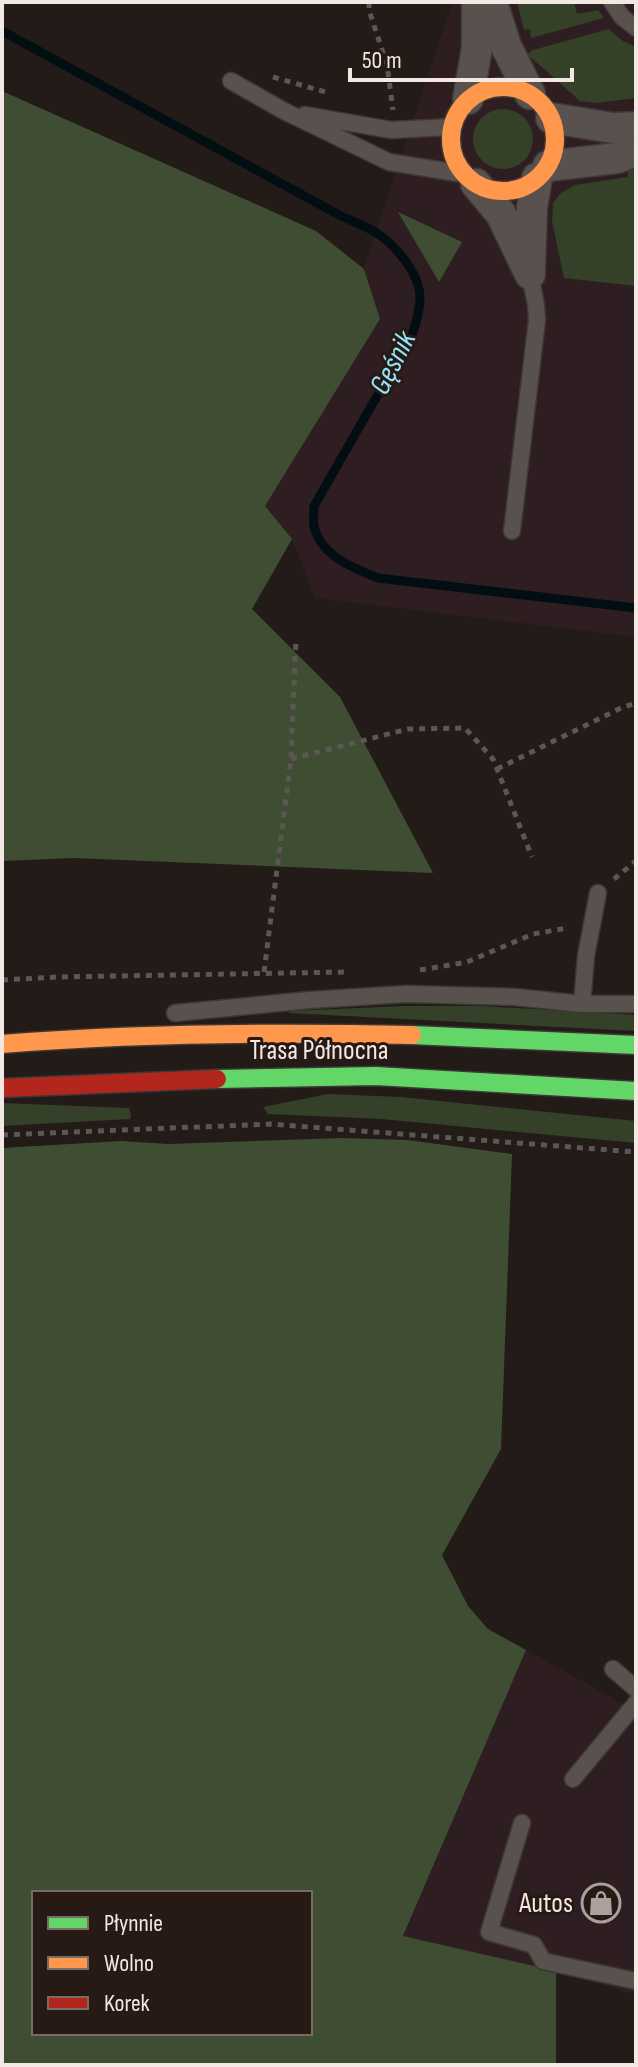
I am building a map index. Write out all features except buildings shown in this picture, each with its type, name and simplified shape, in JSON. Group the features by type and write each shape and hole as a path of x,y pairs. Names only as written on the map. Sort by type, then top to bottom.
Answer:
{"main road":[{"path":"514,87 530,94 542,104 551,118 555,134 554,150 543,172 523,187 507,191 491,190 469,179 454,159 450,143 451,127 457,112 468,99 482,90 514,87"},
{"name":"Trasa Północna","path":"2,1044 164,1035 376,1033 636,1045"},
{"name":"Trasa Północna","path":"2,1088 164,1080 376,1076 636,1091"}],"street":[{"path":"468,99 477,48 477,2"},
{"path":"492,2 506,46 530,94"},
{"path":"551,118 613,128 636,127"},
{"path":"530,274 532,207 543,172 617,158 636,151"},
{"path":"469,179 501,214 530,274"}],"lane":[{"path":"612,2 622,17 636,28"},
{"path":"231,81 284,111 389,162 469,179"},
{"path":"284,111 391,130 451,127"},
{"path":"512,531 537,320 530,274"},
{"path":"582,1004 586,956 598,893"},
{"path":"68,1038 150,1017 310,1000 406,994 636,1004"},
{"path":"613,1669 636,1689"},
{"path":"573,1779 636,1703"},
{"path":"522,1823 489,1932 534,1945 543,1961 636,1981"}],"path":[{"path":"369,2 387,65 393,113 391,130"},
{"path":"264,973 291,759 296,639"},
{"path":"497,769 636,703"},
{"path":"291,759 408,729 465,728 493,759 532,857"},
{"path":"407,970 467,962 533,934 568,928"},
{"path":"2,980 355,972"},
{"path":"2,1135 270,1124 636,1152"}],"shaded area":[{"path":"452,2 636,2 636,637 315,598 292,539 265,506 380,319 364,269"},
{"path":"526,1650 636,1711 636,1995 556,1971 403,1937"}],"green space":[{"path":"517,2 574,2 577,14 598,10 604,18 531,38 530,29 524,30"},
{"path":"609,29 621,40 636,47 636,98 597,103 580,101 527,54 533,50"},
{"path":"2,91 316,231 364,269 380,319 265,506 292,539 252,609 340,697 433,873 74,858 2,861"},
{"path":"503,109 514,111 524,118 531,128 531,150 524,160 514,167 503,169 492,167 482,160 475,150 473,139 475,128 482,118 492,111"},
{"path":"636,167 636,286 564,278 552,221 553,203 561,193 575,185 628,177 628,169"},
{"path":"398,212 462,242 439,282"},
{"path":"404,1006 480,1006 636,1015 636,1031 288,1013"},
{"path":"328,1094 401,1097 636,1121 636,1143 381,1119 268,1114 263,1107"},
{"path":"2,1103 129,1108 131,1115 130,1119 2,1126"},
{"path":"340,1138 407,1140 512,1154 501,1449 442,1555 468,1606 488,1629 526,1650 403,1936 556,1971 556,2065 2,2065 2,1148 121,1141 168,1144"}],"waterway":[{"name":"Gęśnik","path":"2,31 375,232 398,252 411,270 420,298 412,335 314,506 317,536 330,553 378,578 636,608"}],"traffic: fast":[{"path":"412,1035 636,1045"},
{"path":"217,1079 376,1076 636,1091"}],"traffic: slow":[{"path":"503,87 523,91 540,102 551,119 555,139 551,159 540,176 523,187 503,191 483,187 466,176 455,159 451,139 455,119 466,102 483,91 503,87"},
{"path":"2,1044 207,1034 412,1035"}],"traffic: jam":[{"path":"2,1088 217,1079"}],"place":[{"name":"Autos","path":"601,1903"}]}
